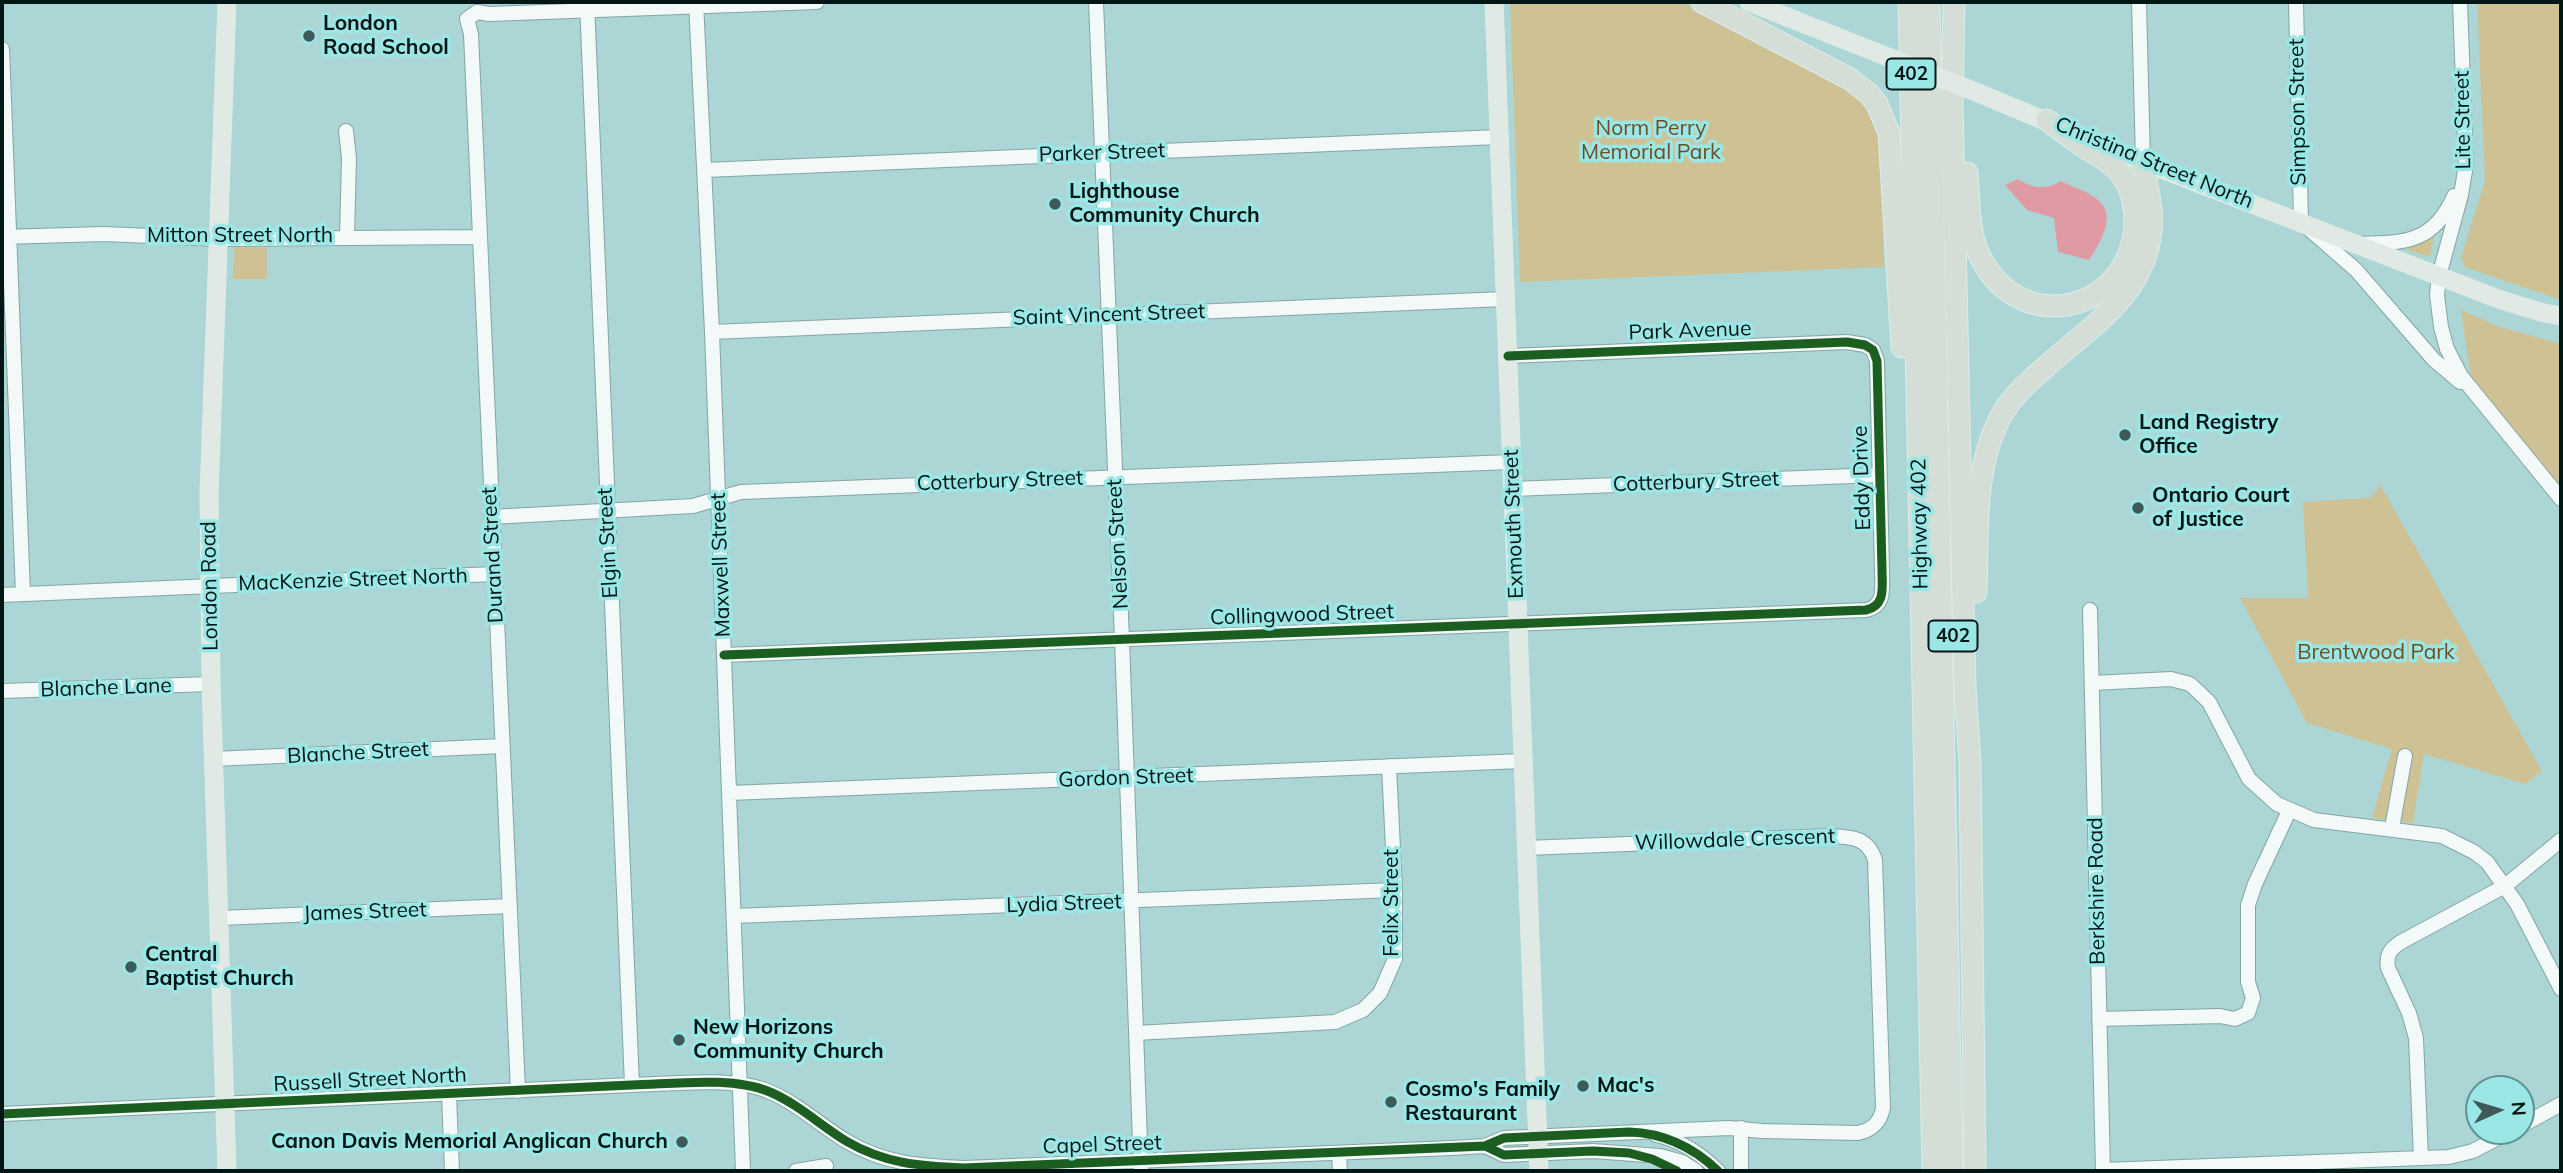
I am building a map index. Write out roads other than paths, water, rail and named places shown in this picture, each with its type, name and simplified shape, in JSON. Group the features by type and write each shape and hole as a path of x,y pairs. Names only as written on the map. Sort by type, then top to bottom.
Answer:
{"highway":[{"path":"1702,2 1850,79 1869,94 1886,122 1891,147 1905,386 1914,692 1925,826"},
{"path":"1900,2 1912,146"},
{"name":"Highway 402","path":"1909,2 1933,1171"},
{"path":"1929,2 1952,1171"},
{"name":"Highway 402","path":"1940,2 1963,1171"},
{"path":"1954,2 1953,133 1965,688 1970,762"},
{"path":"1955,45 1972,230 1977,249 1995,281 2007,292 2033,303 2062,306 2088,299 2115,279 2131,252 2135,216 2130,190 2116,169 2047,120"},
{"path":"1975,1171 1970,762 1978,530 1985,460 2000,417 2012,400 2039,372 2118,303 2141,271 2147,253 2151,212 2143,162"}],"main road":[{"name":"London Road","path":"227,2 209,494 211,684 227,1171"},
{"name":"Exmouth Street","path":"1494,2 1538,1154"},
{"name":"Christina Street North","path":"1749,2 2047,120 2143,162 2520,307 2561,316"}],"street":[{"path":"587,6 817,2"},
{"name":"Nelson Street","path":"1096,2 1141,1167"},
{"path":"2139,2 2143,162"},
{"name":"Simpson Street","path":"2296,2 2301,222"},
{"name":"Lite Street","path":"2459,2 2466,148 2461,195 2439,276 2437,295 2443,337 2455,365 2475,396"},
{"name":"Maxwell Street","path":"696,4 712,332 743,1171"},
{"name":"Durand Street","path":"518,1091 471,34 467,19 477,12 489,14 587,6"},
{"name":"Elgin Street","path":"587,6 632,1085"},
{"path":"2,49 6,237 23,594"},
{"path":"346,131 349,158 347,237"},
{"name":"Parker Street","path":"705,170 1499,137"},
{"path":"2357,244 2404,242 2426,233 2436,225 2444,216 2459,183 2466,148"},
{"path":"2301,222 2356,270 2434,360 2475,396 2561,499"},
{"name":"Mitton Street North","path":"6,237 104,234 219,239 479,237"},
{"name":"Saint Vincent Street","path":"712,332 1506,299"},
{"name":"Park Avenue","path":"1508,356 1847,342 1865,345 1873,350"},
{"name":"Eddy Drive","path":"1873,350 1877,361 1882,595 1878,605"},
{"name":"Cotterbury Street","path":"491,517 694,506 741,492 1511,462"},
{"name":"Cotterbury Street","path":"1512,489 1879,475"},
{"name":"MacKenzie Street North","path":"2,595 494,574"},
{"name":"Collingwood Street","path":"724,654 1518,625 1866,610 1878,605"},
{"name":"Berkshire Road","path":"2090,610 2103,1171"},
{"path":"2092,683 2171,679 2196,688 2209,702 2249,779 2289,811 2314,820 2442,836 2487,862 2505,886 2561,989"},
{"name":"Blanche Lane","path":"2,691 211,684"},
{"name":"Blanche Street","path":"213,759 502,746"},
{"path":"2392,828 2405,756"},
{"name":"Gordon Street","path":"730,793 1523,761"},
{"name":"Felix Street","path":"1136,1033 1335,1022 1363,1010 1380,993 1395,959 1395,890 1389,766"},
{"path":"2099,1019 2220,1016 2235,1019 2248,1013 2253,998 2248,982 2248,905 2289,811"},
{"name":"Willowdale Crescent","path":"1526,848 1832,836 1857,838 1865,842 1872,850 1876,873 1883,1108 1881,1118 1875,1125"},
{"path":"2421,1158 2416,1038 2409,1013 2388,968 2390,950 2505,886 2561,840"},
{"name":"Lydia Street","path":"734,916 1395,890"},
{"name":"James Street","path":"220,918 510,906"},
{"name":"Russell Street North","path":"2,1114 632,1085 740,1085"},
{"name":"Capel Street","path":"740,1085 768,1091 805,1111 846,1141 884,1160 922,1166 1141,1167 1485,1146 1504,1138 1538,1154 1593,1151 1635,1154 1673,1159 1696,1171"},
{"path":"449,1094 452,1171"},
{"path":"2535,1118 2561,1104"},
{"name":"Capel Street","path":"1538,1154 1644,1132 1741,1128 1762,1131 1858,1133 1875,1125"},
{"path":"1741,1128 1741,1171"},
{"name":"Capel Street","path":"1644,1132 1678,1142 1704,1158 1718,1171"},
{"path":"2103,1171 2449,1157 2465,1154 2483,1145"},
{"path":"1339,1154 1340,1171"},
{"name":"Capel Street","path":"1635,1154 1677,1171"},
{"path":"796,1171 826,1166"}],"place":[{"name":"London Road School","path":"309,36"},
{"name":"Lighthouse Community Church","path":"1055,204"},
{"name":"Land Registry Office","path":"2125,435"},
{"name":"Ontario Court of Justice","path":"2138,508"},
{"name":"Central Baptist Church","path":"131,967"},
{"name":"New Horizons Community Church","path":"679,1040"},
{"name":"Mac's","path":"1583,1086"},
{"name":"Cosmo's Family Restaurant","path":"1391,1102"},
{"name":"Canon Davis Memorial Anglican Church","path":"682,1142"}],"park label":[{"name":"Norm Perry Memorial Park","path":"1651,141"},
{"name":"Brentwood Park","path":"2376,653"}]}
